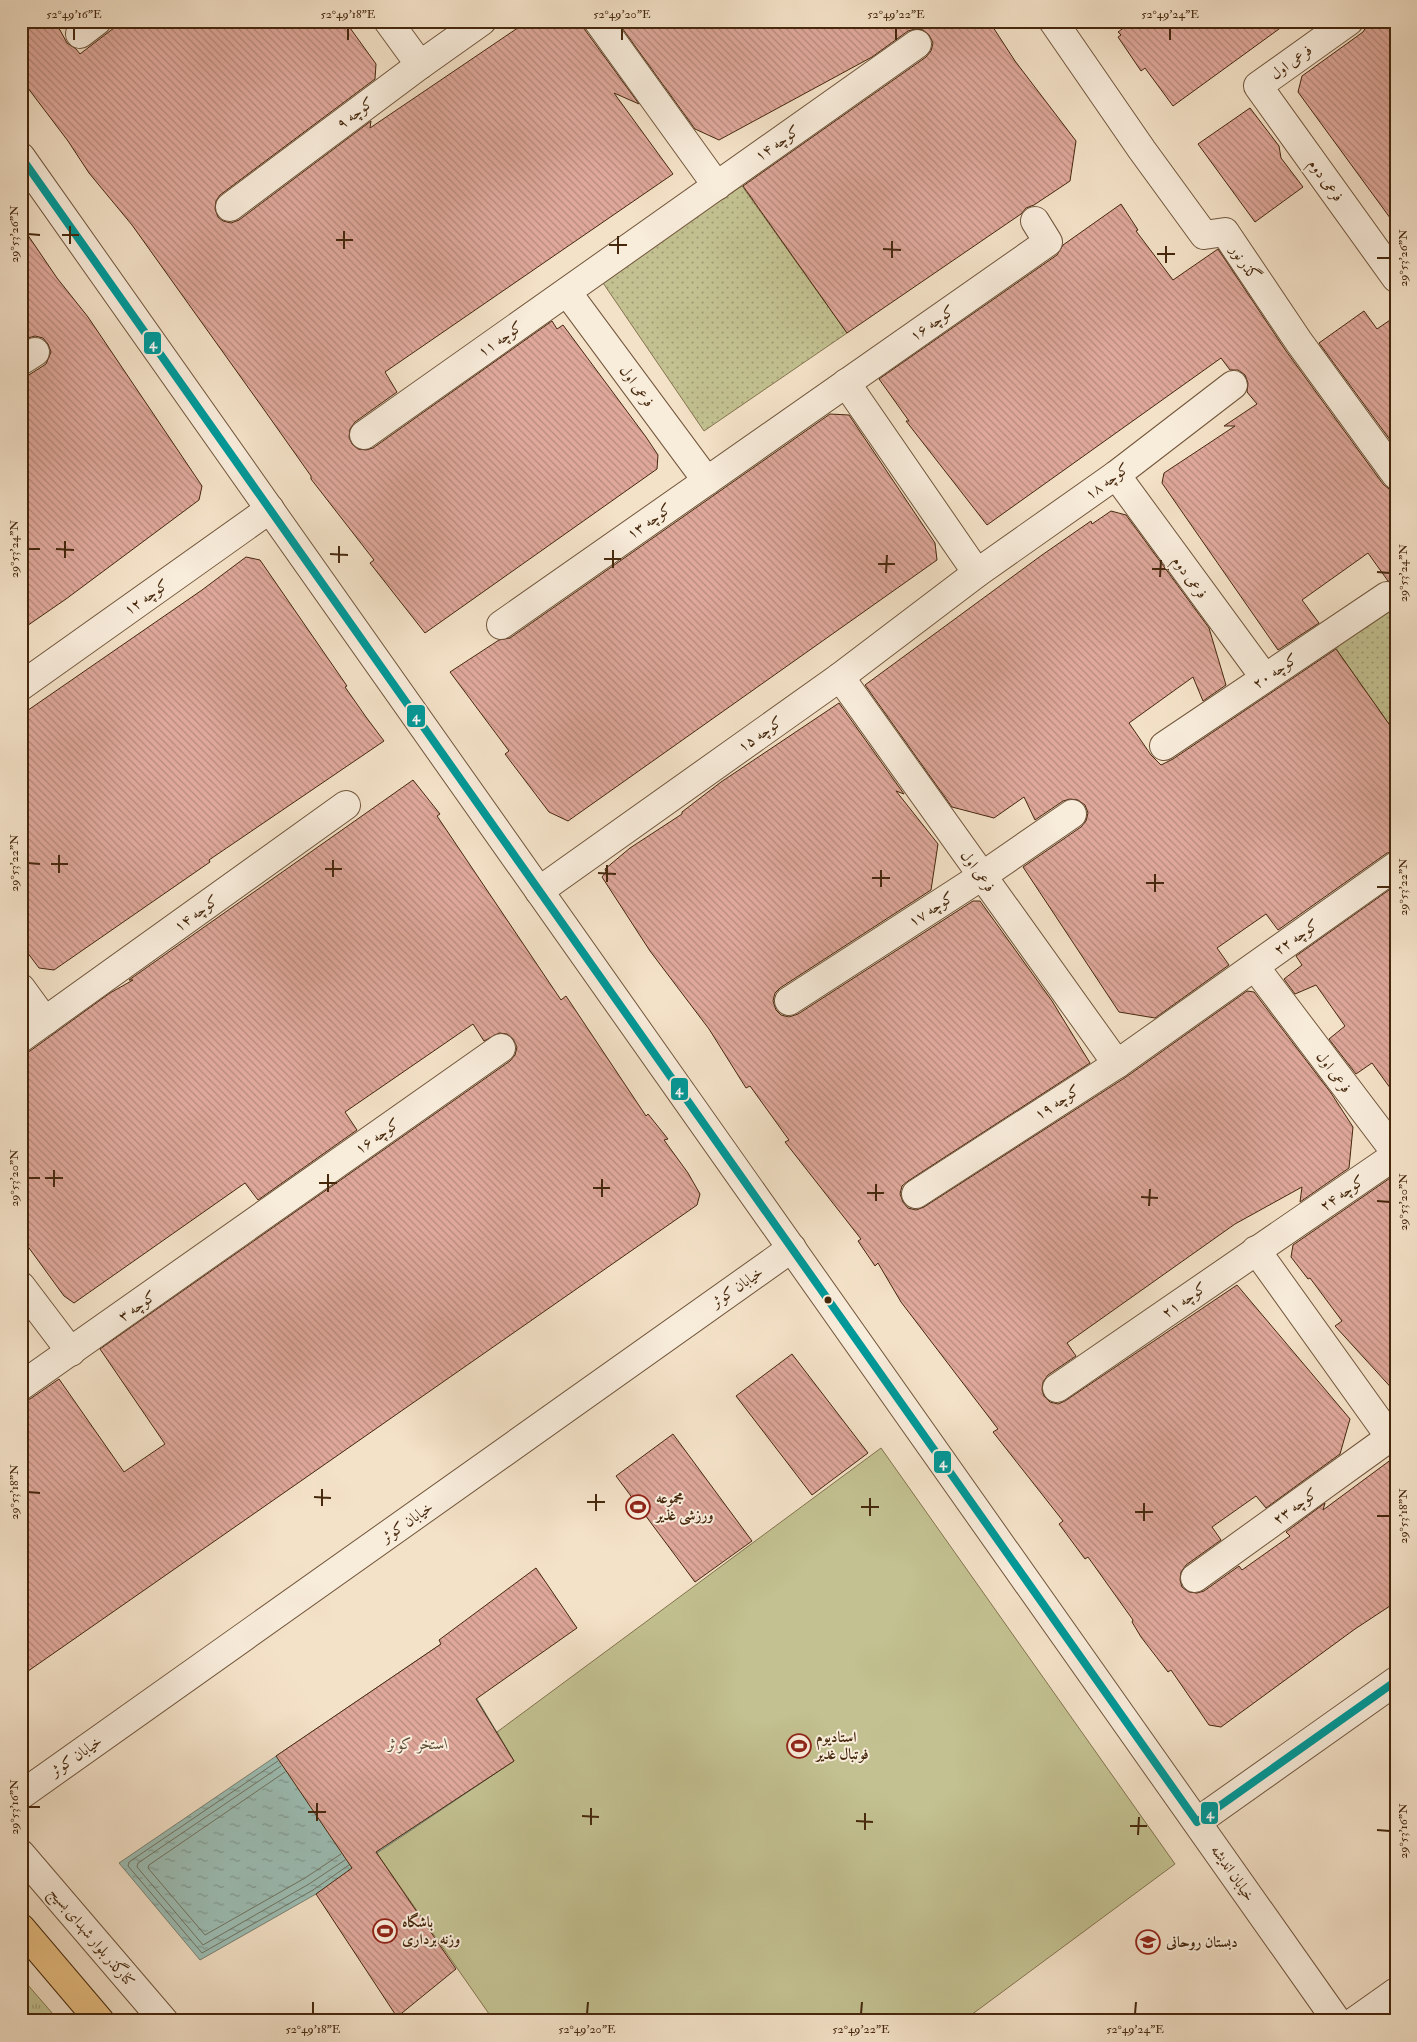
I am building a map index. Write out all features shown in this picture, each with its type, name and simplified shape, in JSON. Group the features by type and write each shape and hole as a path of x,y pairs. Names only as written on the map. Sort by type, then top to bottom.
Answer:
{"main road":[{"path":"21,1928 100,2021"}],"street":[{"path":"388,21 420,65"},
{"name":"کوچه ۹","path":"230,207 482,21"},
{"path":"598,21 717,186"},
{"name":"فرعی اول","path":"1258,86 1349,21"},
{"name":"گذر نور","path":"1058,23 1142,150 1204,236 1225,232 1299,342 1396,475"},
{"name":"کوچه ۱۴","path":"637,243 916,44"},
{"name":"فرعی دوم","path":"1258,86 1395,277"},
{"name":"خیابان اندیشه","path":"21,157 1337,2021"},
{"name":"کوچه ۱۶","path":"797,418 1048,242 1035,221"},
{"name":"کوچه ۱۱","path":"364,435 637,243"},
{"name":"فرعی اول","path":"567,292 707,481"},
{"path":"846,383 977,573"},
{"name":"کوچه ۱۸","path":"977,573 1116,475 1233,385"},
{"name":"کوچه ۱۳","path":"501,624 797,418"},
{"name":"فرعی دوم","path":"1116,475 1265,678"},
{"name":"کوچه ۱۲","path":"22,683 270,509"},
{"name":"کوچه ۱۵","path":"539,891 840,677 977,573"},
{"name":"کوچه ۲۰","path":"1164,746 1387,596"},
{"name":"فرعی اول","path":"840,677 1117,1064"},
{"name":"کوچه ۱۴","path":"21,1038 346,805"},
{"name":"کوچه ۱۷","path":"789,1001 982,876 1072,814"},
{"name":"کوچه ۲۲","path":"1197,1008 1396,866"},
{"name":"فرعی اول","path":"1255,967 1396,1154"},
{"path":"21,988 45,1021"},
{"name":"کوچه ۱۹","path":"916,1194 1117,1064 1197,1008"},
{"name":"کوچه ۱۶","path":"252,1224 501,1048"},
{"name":"کوچه ۲۴","path":"1312,1214 1396,1154"},
{"name":"کوچه ۲۱","path":"1057,1388 1256,1250 1312,1214"},
{"name":"کوچه ۳","path":"21,1386 252,1224"},
{"name":"خیابان کوثر","path":"21,1795 792,1248"},
{"path":"1256,1250 1393,1435"},
{"path":"21,1286 71,1352"},
{"name":"کوچه ۲۳","path":"1195,1578 1393,1435"},
{"path":"1197,1822 1396,1681"},
{"name":"کنارگذر بلوار شهدای بسیج","path":"21,1854 164,2021"},
{"path":"1355,2021 1396,1992"}],"green space":[{"path":"742,186 847,333 704,431 601,280"},
{"path":"1396,599 1396,734 1330,640"},
{"name":"استادیوم فوتبال غدیر","path":"881,1448 1175,1864 963,2021 494,2021 376,1852 514,1761 497,1732"},
{"path":"21,1977 59,2021 28,2021 21,2015"}],"water":[{"name":"استخر کوثر","path":"441,1644 514,1761 316,1894 200,1960 119,1863"}],"building":[{"path":"21,21 55,21 67,43 80,54 123,21 345,21 376,64 375,79 220,195 216,201 215,209 218,217 223,221 231,223 239,220 371,121 370,128 528,21 583,21 585,30 639,104 614,93 673,174 385,372 397,392 355,422 350,429 349,437 352,444 358,449 366,450 373,448 552,321 557,329 563,325 646,437 658,455 657,469 425,633 370,563 374,560 311,479 311,476 132,225 89,173 68,141 21,79"},
{"path":"617,21 989,21 1015,61 1076,141 1070,181 1034,205 1026,208 1021,214 847,333 743,186 926,57 931,51 933,43 929,35 923,30 915,29 908,31 872,57 719,140 695,129"},
{"path":"1133,21 1290,21 1173,106 1145,68 1141,71 1118,37 1121,35 1118,32"},
{"path":"1370,21 1396,21 1396,226 1298,92 1302,76 1363,32"},
{"path":"1250,108 1279,146 1281,158 1303,187 1255,222 1198,144"},
{"path":"1121,204 1138,230 1136,231 1173,280 1218,249 1286,351 1383,484 1389,489 1396,490 1396,584 1388,581 1368,553 1302,600 1319,623 1278,650 1162,483 1164,473 1235,426 1224,426 1257,404 1247,392 1248,383 1245,375 1238,370 1230,370 1221,358 987,525 906,421 909,421 879,379 1057,255 1063,245"},
{"path":"21,225 57,278 88,317 202,486 199,500 66,599 21,630 21,380 46,364 51,352 43,338 35,336 28,338 21,329"},
{"path":"1364,311 1377,329 1396,316 1396,448 1319,343"},
{"path":"830,414 849,415 935,543 937,560 568,821 549,812 505,754 509,751 450,672 499,640 510,638"},
{"path":"1111,511 1126,515 1209,628 1226,685 1203,701 1193,677 1129,723 1151,755 1161,765 1173,759 1336,649 1396,734 1396,851 1387,853 1278,930 1266,914 1217,948 1229,965 1155,1018 1119,1012 1023,867 1081,827 1086,821 1088,813 1085,805 1078,800 1070,799 1063,801 1035,820 1024,797 994,818 952,807 865,685 1042,555 1091,521 1092,524"},
{"path":"246,557 260,560 347,686 345,687 384,741 209,860 210,862 54,970 39,968 21,944 21,715 202,590"},
{"path":"839,703 904,794 896,791 938,844 931,890 780,988 775,993 773,1001 776,1010 781,1015 789,1017 798,1014 973,901 980,901 1052,1001 1090,1063 908,1181 902,1186 900,1194 908,1208 916,1210 924,1207 1126,1077 1247,991 1254,992 1331,1093 1353,1127 1349,1168 1300,1202 1302,1187 1235,1224 1067,1343 1076,1356 1048,1375 1043,1382 1042,1390 1044,1396 1050,1402 1058,1404 1065,1401 1237,1285 1350,1419 1340,1454 1266,1508 1256,1496 1212,1527 1221,1540 1186,1565 1181,1572 1180,1580 1182,1587 1189,1592 1197,1593 1204,1591 1239,1566 1242,1570 1290,1536 1286,1532 1325,1503 1323,1510 1396,1456 1396,1602 1355,1629 1221,1727 1209,1725 1171,1670 1168,1672 1141,1637 1132,1622 1133,1620 1088,1557 1085,1559 1059,1524 1063,1521 993,1432 998,1429 901,1302 878,1263 875,1266 858,1241 861,1239 785,1142 789,1140 750,1086 746,1088 709,1029 650,951 602,877 606,872 605,869 630,848 682,814 682,812 721,782"},
{"path":"413,780 440,814 437,816 561,1000 566,996 646,1116 648,1114 668,1139 664,1140 688,1173 700,1194 697,1205 21,1676 21,1401 30,1399 59,1379 124,1472 165,1444 100,1349 510,1061 515,1055 517,1047 513,1039 507,1034 499,1033 484,1041 473,1024 345,1112 357,1130 258,1200 245,1183 74,1303 64,1296 21,1237 21,1053 30,1051 110,993 133,980 129,980"},
{"path":"1396,885 1396,1096 1372,1063 1356,1074 1329,1039 1345,1026 1316,985 1295,994 1284,979 1302,965 1296,956"},
{"path":"1396,1174 1396,1393 1335,1326 1342,1321 1310,1278 1308,1279 1291,1257 1293,1245"},
{"path":"792,1354 868,1453 812,1495 736,1396"},
{"path":"673,1434 752,1541 695,1582 616,1476"},
{"path":"536,1568 577,1628 476,1699 514,1761 376,1852 456,1969 397,2017 316,1894 352,1868 276,1756 441,1644 439,1640"}],"transit line":[{"name":"4","path":"21,157 1197,1822 1396,1681"}],"place":[{"name":"مجموعه ورزشی غذیر","path":"638,1507"},
{"name":"استادیوم فوتبال غدیر","path":"799,1746"},
{"name":"باشگاه وزنه برداری","path":"385,1931"},
{"name":"دبستان روحانی","path":"1148,1942"}]}
